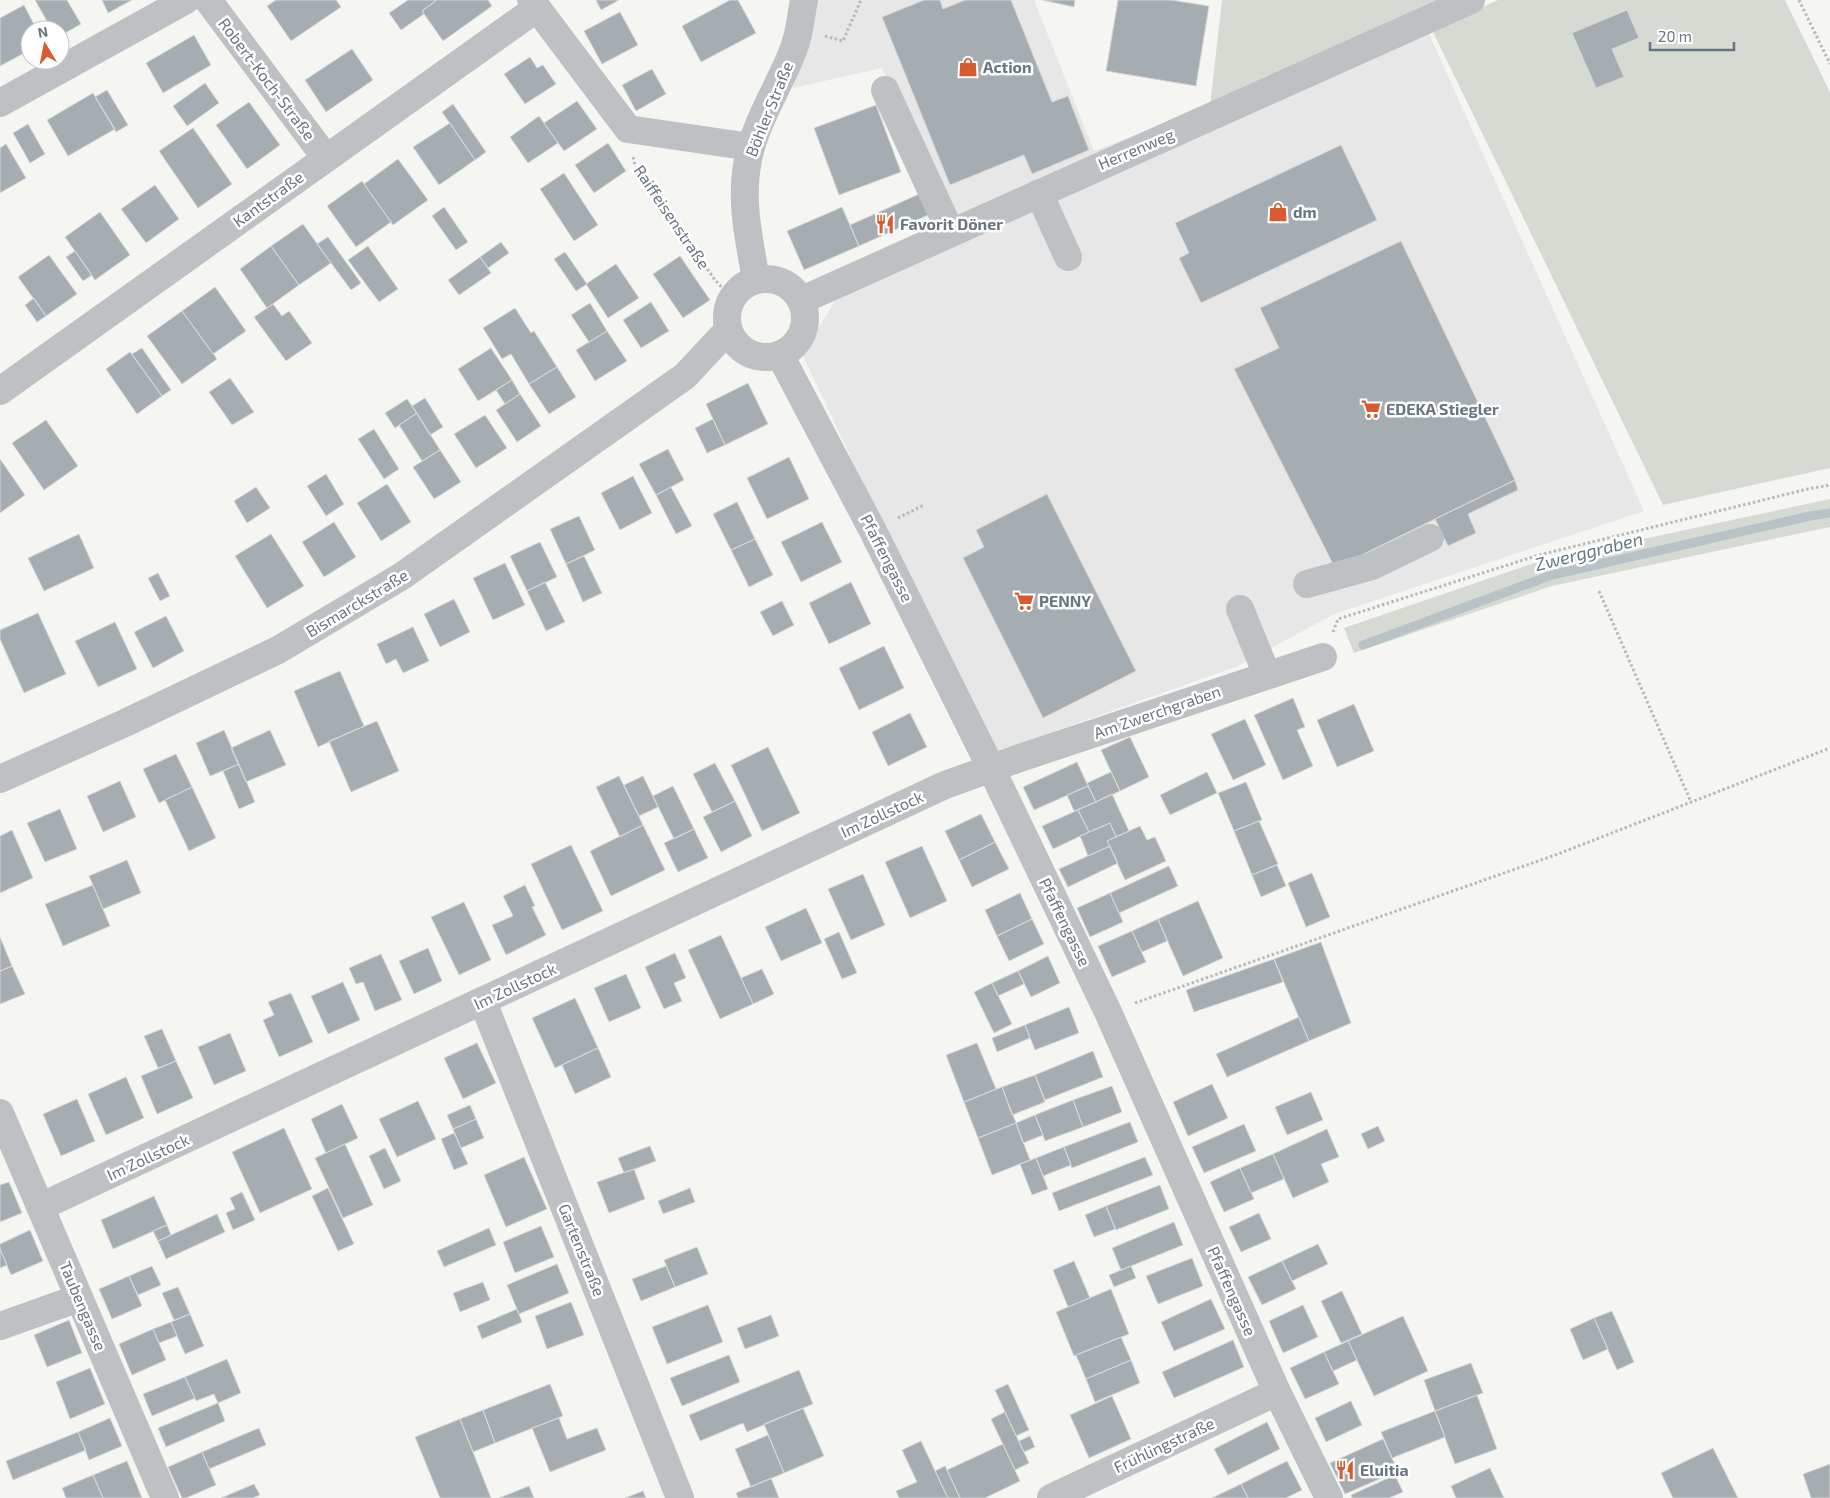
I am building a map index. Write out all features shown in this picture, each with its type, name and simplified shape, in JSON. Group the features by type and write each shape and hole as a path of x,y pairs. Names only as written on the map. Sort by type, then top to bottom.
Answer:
{"street":[{"path":"0,103 186,0"},
{"name":"Robert-Koch-Straße","path":"208,0 326,158"},
{"name":"Böhler Straße","path":"756,279 747,238 744,195 751,147 795,44 804,0"},
{"name":"Herrenweg","path":"802,300 1471,0"},
{"path":"534,4 628,129 751,147"},
{"name":"Kantstraße","path":"0,391 326,158 534,4"},
{"path":"885,90 951,233"},
{"path":"1039,193 1068,257"},
{"path":"770,278 782,281 794,289 802,300 806,312 806,326 800,338 792,349 780,356 762,358 745,352 734,342 728,330 726,319 732,298 742,287 756,279 770,278"},
{"name":"Bismarckstraße","path":"0,779 125,723 278,650 402,576 684,376 728,330"},
{"name":"Bismarckstraße","path":"684,376 745,352"},
{"name":"Pfaffengasse","path":"780,356 873,530 991,768 1108,1012 1277,1392 1329,1498"},
{"path":"1307,584 1372,566 1430,538"},
{"path":"1240,609 1267,675"},
{"name":"Am Zwerchgraben","path":"991,768 1323,657"},
{"name":"Im Zollstock","path":"40,1207 483,1002 902,804 991,768"},
{"name":"Gartenstraße","path":"483,1002 680,1498"},
{"name":"Taubengasse","path":"0,1114 165,1498"},
{"path":"0,1326 79,1298"},
{"name":"Frühlingstraße","path":"1051,1498 1277,1392"}],"path":[{"path":"799,27 843,41 861,0"},
{"path":"1799,0 1830,64"},
{"name":"Raiffeisenstraße","path":"628,129 635,165 714,280 732,298"},
{"path":"1323,657 1338,619 1539,556 1830,485"},
{"path":"1599,591 1691,802"},
{"path":"1108,1012 1549,858 1830,748"}],"shaded area":[{"path":"810,0 1034,0 1094,151 1210,106 1420,14 1644,511 1334,614 1238,666 991,754 802,354 835,301 959,235 882,68 793,88"},
{"path":"1222,0 1450,0 1210,106"},
{"path":"1498,0 1785,0 1830,92 1830,468 1663,505 1432,30"},
{"path":"1830,499 1830,527 1552,586 1354,653 1344,628 1540,561"}],"building":[{"path":"35,0 67,0 81,24 70,30 70,20 46,20"},
{"path":"102,0 132,0 108,13"},
{"path":"276,0 336,0 341,7 291,41 267,6"},
{"path":"408,0 437,0 422,11 424,14 401,30 389,13"},
{"path":"437,0 488,0 492,6 443,41 422,11"},
{"path":"596,0 619,0 601,10"},
{"path":"730,0 738,0 756,33 701,62 682,26"},
{"path":"924,0 940,0 943,9 965,0 1011,0 1052,102 1068,96 1089,150 1032,174 1024,155 950,185 882,17"},
{"path":"1042,0 1075,0 1074,7"},
{"path":"1118,0 1171,0 1209,6 1196,86 1106,71"},
{"path":"24,5 32,20 20,20 20,55 0,66 0,18"},
{"path":"1627,10 1639,38 1612,49 1624,77 1596,88 1572,33"},
{"path":"620,12 638,45 602,64 584,31"},
{"path":"194,35 211,65 163,93 146,63"},
{"path":"352,49 373,80 326,112 305,80"},
{"path":"530,57 537,68 543,65 556,84 525,104 504,74"},
{"path":"652,69 666,94 636,111 622,85"},
{"path":"205,83 219,103 187,126 173,106"},
{"path":"107,90 128,125 116,132 95,97"},
{"path":"93,93 115,129 68,156 47,120"},
{"path":"577,101 597,129 564,151 544,123"},
{"path":"249,102 280,145 247,169 216,125"},
{"path":"453,104 486,152 475,160 442,112"},
{"path":"876,105 901,172 839,195 814,128"},
{"path":"539,116 558,143 528,163 510,137"},
{"path":"450,123 475,160 439,185 413,147"},
{"path":"28,124 45,154 30,163 13,133"},
{"path":"193,128 232,184 198,208 159,151"},
{"path":"608,143 626,171 594,193 575,165"},
{"path":"6,144 26,178 0,193 0,148"},
{"path":"1341,145 1377,220 1201,303 1179,258 1189,253 1175,223"},
{"path":"398,159 428,200 393,225 364,184"},
{"path":"564,173 598,225 574,241 540,189"},
{"path":"362,181 391,222 356,247 327,206"},
{"path":"155,185 179,219 146,243 121,209"},
{"path":"926,191 935,212 859,246 850,225"},
{"path":"444,207 468,242 456,250 432,216"},
{"path":"842,207 859,246 804,270 787,231"},
{"path":"100,212 130,255 95,280 65,237"},
{"path":"303,224 331,263 299,285 271,246"},
{"path":"328,237 361,283 351,290 317,244"},
{"path":"1401,241 1515,480 1335,568 1234,369 1279,348 1260,308"},
{"path":"501,242 509,253 488,268 480,257"},
{"path":"271,246 299,285 267,308 240,269"},
{"path":"368,246 398,289 379,302 348,260"},
{"path":"75,251 92,275 83,281 66,257"},
{"path":"565,252 587,284 576,291 554,259"},
{"path":"49,255 77,294 46,316 18,277"},
{"path":"680,256 710,300 683,318 653,274"},
{"path":"480,257 491,273 459,295 448,280"},
{"path":"616,264 639,298 608,318 586,284"},
{"path":"215,287 246,331 213,354 182,311"},
{"path":"34,298 46,316 37,322 25,305"},
{"path":"651,302 669,331 641,348 623,320"},
{"path":"590,303 607,331 589,342 571,315"},
{"path":"273,304 282,316 289,311 312,343 286,361 254,317"},
{"path":"515,308 531,333 534,331 557,367 529,384 511,354 502,359 483,328"},
{"path":"182,311 217,359 182,384 147,336"},
{"path":"607,331 627,361 595,381 576,350"},
{"path":"142,348 171,390 162,396 132,354"},
{"path":"491,348 512,380 478,401 458,369"},
{"path":"130,352 162,396 137,414 106,369"},
{"path":"557,367 576,397 549,414 529,384"},
{"path":"230,378 254,412 232,425 209,392"},
{"path":"512,380 520,394 505,404 496,390"},
{"path":"748,383 768,424 725,445 706,404"},
{"path":"520,394 541,426 517,442 496,410"},
{"path":"425,398 443,427 430,435 412,406"},
{"path":"407,399 417,413 395,428 385,413"},
{"path":"417,413 440,450 422,461 399,425"},
{"path":"485,415 507,448 476,468 454,434"},
{"path":"713,419 725,445 707,453 695,428"},
{"path":"46,420 78,466 44,490 12,443"},
{"path":"374,429 399,469 384,479 358,439"},
{"path":"668,449 684,480 656,495 639,464"},
{"path":"440,450 461,482 434,499 413,467"},
{"path":"789,457 809,499 767,519 747,478"},
{"path":"0,459 25,495 0,513"},
{"path":"326,474 344,504 326,516 307,486"},
{"path":"633,476 652,513 620,530 601,493"},
{"path":"1515,480 1518,490 1468,514 1476,533 1448,546 1435,519"},
{"path":"387,484 411,522 381,541 357,503"},
{"path":"256,487 270,508 247,523 234,501"},
{"path":"671,487 692,526 676,534 656,495"},
{"path":"1047,494 1136,671 1043,718 963,558 984,547 976,530"},
{"path":"737,502 755,539 731,550 713,514"},
{"path":"579,516 595,550 566,564 550,529"},
{"path":"334,522 356,557 324,577 302,542"},
{"path":"822,522 842,562 801,582 781,542"},
{"path":"79,534 94,568 44,591 28,558"},
{"path":"271,534 304,586 267,608 235,556"},
{"path":"755,539 773,575 749,587 731,550"},
{"path":"540,542 557,577 527,591 510,556"},
{"path":"584,556 602,593 583,602 566,564"},
{"path":"505,563 525,605 493,620 473,578"},
{"path":"158,573 170,596 160,601 148,578"},
{"path":"545,582 565,622 546,631 527,591"},
{"path":"851,582 871,624 829,644 809,603"},
{"path":"454,599 470,632 440,647 424,614"},
{"path":"782,601 794,625 773,636 760,612"},
{"path":"38,613 66,674 24,693 0,639 0,630"},
{"path":"166,616 184,651 153,668 134,632"},
{"path":"115,622 137,669 98,687 75,641"},
{"path":"413,627 429,661 403,673 396,659 386,664 377,644"},
{"path":"884,646 904,688 859,710 839,668"},
{"path":"340,671 364,726 318,747 294,691"},
{"path":"1293,698 1305,727 1297,730 1313,766 1283,780 1254,715"},
{"path":"1354,704 1374,751 1337,767 1317,720"},
{"path":"910,713 927,747 888,766 872,732"},
{"path":"1245,719 1266,765 1233,780 1211,734"},
{"path":"377,721 399,771 351,792 329,741"},
{"path":"224,730 239,764 210,776 196,743"},
{"path":"270,730 286,765 246,782 231,748"},
{"path":"1130,737 1149,777 1120,791 1101,750"},
{"path":"768,747 800,813 762,831 731,765"},
{"path":"176,754 192,787 159,803 143,769"},
{"path":"1077,762 1088,786 1034,810 1023,787"},
{"path":"715,763 735,801 712,812 693,774"},
{"path":"239,764 255,802 239,809 223,771"},
{"path":"1111,772 1120,791 1096,802 1087,783"},
{"path":"1207,772 1217,793 1170,815 1160,795"},
{"path":"619,776 643,825 620,837 596,787"},
{"path":"643,776 658,807 639,816 624,785"},
{"path":"120,781 136,817 103,832 87,796"},
{"path":"1246,782 1262,820 1234,831 1218,793"},
{"path":"673,786 694,829 674,839 653,796"},
{"path":"1088,786 1096,802 1074,811 1067,795"},
{"path":"192,787 216,838 189,851 165,800"},
{"path":"1112,794 1129,831 1116,837 1110,823 1089,832 1078,810"},
{"path":"735,801 752,836 721,852 703,817"},
{"path":"60,809 77,849 45,862 27,823"},
{"path":"1078,810 1089,832 1053,849 1042,826"},
{"path":"981,814 995,842 959,860 945,831"},
{"path":"1259,821 1278,864 1252,875 1234,831"},
{"path":"1110,823 1116,837 1107,841 1110,846 1088,856 1080,836"},
{"path":"643,825 665,870 611,896 590,851"},
{"path":"1140,826 1147,840 1155,837 1166,861 1125,880 1107,841"},
{"path":"694,829 708,858 678,872 664,843"},
{"path":"12,830 33,878 0,893 0,836"},
{"path":"995,842 1009,869 972,887 959,860"},
{"path":"571,845 603,911 562,930 531,864"},
{"path":"922,846 947,901 910,918 885,862"},
{"path":"1110,846 1118,863 1068,887 1059,869"},
{"path":"127,860 141,893 103,909 89,876"},
{"path":"1277,865 1286,886 1261,897 1252,875"},
{"path":"1169,866 1178,886 1119,913 1110,893"},
{"path":"1312,873 1330,917 1306,927 1288,883"},
{"path":"863,874 885,925 851,940 828,889"},
{"path":"93,885 110,926 63,946 45,904"},
{"path":"525,885 535,906 532,907 546,935 506,955 492,925 513,916 503,896"},
{"path":"1020,893 1032,919 997,936 985,910"},
{"path":"1110,893 1123,922 1090,937 1077,908"},
{"path":"1198,901 1223,958 1183,976 1158,919"},
{"path":"464,902 491,960 459,975 431,917"},
{"path":"806,908 822,943 781,961 765,927"},
{"path":"1032,919 1044,944 1009,961 997,936"},
{"path":"1158,919 1167,941 1142,952 1132,931"},
{"path":"1132,931 1146,962 1112,977 1098,946"},
{"path":"839,932 857,973 842,979 824,939"},
{"path":"721,935 753,1004 720,1019 688,950"},
{"path":"0,937 12,966 0,971"},
{"path":"1321,942 1351,1023 1309,1041 1274,959"},
{"path":"428,948 442,981 414,994 399,961"},
{"path":"675,953 686,978 674,983 682,1001 664,1009 645,967"},
{"path":"381,954 402,1000 375,1011 363,982 356,984 349,968"},
{"path":"1048,956 1060,983 1031,997 1018,971"},
{"path":"1274,959 1283,982 1194,1012 1186,990"},
{"path":"12,966 25,994 0,1004 0,971"},
{"path":"762,969 774,994 753,1004 741,978"},
{"path":"1018,971 1024,984 998,996 992,983"},
{"path":"626,974 641,1008 609,1022 594,988"},
{"path":"343,982 360,1020 328,1034 311,996"},
{"path":"992,983 1012,1024 994,1033 974,992"},
{"path":"291,993 313,1042 279,1057 263,1020 274,1015 268,1002"},
{"path":"575,998 598,1048 555,1068 532,1018"},
{"path":"1069,1007 1079,1033 1035,1050 1025,1025"},
{"path":"1299,1017 1309,1041 1227,1077 1216,1054"},
{"path":"1025,1025 1030,1038 997,1052 992,1038"},
{"path":"162,1029 176,1061 158,1068 144,1036"},
{"path":"230,1033 246,1071 214,1085 198,1047"},
{"path":"477,1043 496,1083 463,1099 444,1058"},
{"path":"977,1043 996,1089 964,1102 946,1055"},
{"path":"598,1048 611,1077 575,1094 562,1065"},
{"path":"1093,1051 1103,1077 1045,1100 1035,1075"},
{"path":"176,1061 193,1098 157,1114 141,1076"},
{"path":"1035,1075 1045,1102 1012,1115 1002,1087"},
{"path":"126,1077 144,1118 106,1135 88,1094"},
{"path":"1212,1084 1228,1118 1188,1136 1173,1102"},
{"path":"1112,1086 1122,1112 1083,1127 1073,1100"},
{"path":"1002,1087 1016,1123 978,1138 964,1102"},
{"path":"1311,1092 1323,1120 1287,1135 1275,1107"},
{"path":"77,1099 95,1141 61,1156 43,1114"},
{"path":"1073,1100 1083,1127 1045,1141 1035,1115"},
{"path":"418,1101 436,1139 397,1157 379,1119"},
{"path":"342,1104 358,1138 326,1153 311,1119"},
{"path":"470,1105 476,1119 453,1129 447,1115"},
{"path":"1035,1115 1043,1135 1023,1143 1016,1123"},
{"path":"476,1119 484,1138 461,1148 453,1129"},
{"path":"1130,1122 1138,1142 1072,1168 1064,1147"},
{"path":"1016,1123 1030,1160 992,1175 978,1138"},
{"path":"1244,1124 1256,1151 1204,1173 1192,1147"},
{"path":"1378,1126 1385,1141 1368,1149 1361,1134"},
{"path":"284,1128 312,1189 260,1213 232,1152"},
{"path":"1327,1129 1339,1157 1321,1164 1329,1182 1293,1198 1273,1154"},
{"path":"454,1133 468,1164 454,1170 441,1139"},
{"path":"345,1144 373,1205 343,1218 315,1158"},
{"path":"650,1146 656,1161 624,1173 618,1158"},
{"path":"1064,1147 1071,1165 1043,1176 1036,1158"},
{"path":"385,1148 401,1181 384,1189 369,1156"},
{"path":"1273,1154 1284,1179 1251,1193 1240,1168"},
{"path":"524,1157 547,1209 506,1227 484,1175"},
{"path":"1145,1157 1153,1175 1059,1211 1052,1193"},
{"path":"1036,1158 1048,1189 1032,1195 1020,1164"},
{"path":"1240,1168 1254,1199 1224,1212 1210,1182"},
{"path":"634,1169 645,1199 609,1213 597,1182"},
{"path":"9,1182 22,1213 0,1222 0,1185"},
{"path":"1160,1185 1169,1209 1116,1230 1106,1206"},
{"path":"328,1188 354,1244 338,1251 312,1196"},
{"path":"690,1188 695,1202 663,1214 658,1201"},
{"path":"242,1192 255,1220 233,1230 226,1213 235,1209 230,1198"},
{"path":"154,1196 167,1225 113,1249 101,1220"},
{"path":"1106,1206 1115,1229 1094,1237 1085,1215"},
{"path":"1259,1213 1271,1239 1241,1252 1229,1227"},
{"path":"217,1214 225,1232 166,1259 158,1241"},
{"path":"1174,1222 1183,1245 1121,1270 1112,1248"},
{"path":"167,1225 171,1235 158,1241 153,1231"},
{"path":"541,1226 554,1257 515,1273 503,1242"},
{"path":"489,1228 496,1245 444,1267 437,1251"},
{"path":"30,1230 43,1261 11,1275 0,1249 0,1244"},
{"path":"1318,1244 1328,1264 1292,1281 1282,1261"},
{"path":"697,1247 708,1274 675,1287 664,1260"},
{"path":"0,1249 7,1265 0,1268"},
{"path":"1192,1258 1203,1286 1158,1304 1146,1276"},
{"path":"1074,1261 1090,1298 1068,1307 1053,1270"},
{"path":"1282,1261 1296,1289 1262,1305 1248,1277"},
{"path":"557,1264 569,1293 519,1314 507,1285"},
{"path":"152,1266 161,1285 138,1295 129,1276"},
{"path":"666,1266 675,1287 641,1301 632,1279"},
{"path":"1131,1266 1136,1278 1114,1287 1109,1275"},
{"path":"129,1276 142,1306 112,1319 99,1289"},
{"path":"483,1282 490,1300 460,1312 453,1293"},
{"path":"178,1287 190,1314 174,1320 162,1293"},
{"path":"1111,1289 1129,1334 1074,1356 1056,1312"},
{"path":"1342,1291 1362,1334 1341,1343 1321,1301"},
{"path":"1211,1299 1225,1329 1174,1351 1161,1322"},
{"path":"571,1302 584,1335 547,1349 535,1316"},
{"path":"708,1305 723,1342 667,1364 652,1327"},
{"path":"1303,1305 1318,1337 1283,1353 1269,1321"},
{"path":"517,1309 522,1322 482,1339 477,1326"},
{"path":"1612,1311 1634,1362 1617,1370 1594,1318"},
{"path":"190,1314 204,1346 185,1354 171,1322"},
{"path":"771,1315 779,1336 745,1349 737,1328"},
{"path":"1403,1316 1428,1371 1374,1396 1348,1341"},
{"path":"1594,1318 1608,1349 1583,1360 1570,1329"},
{"path":"69,1320 82,1353 47,1367 34,1335"},
{"path":"171,1322 177,1336 159,1343 153,1329"},
{"path":"153,1329 166,1360 132,1375 119,1344"},
{"path":"1121,1337 1131,1360 1086,1379 1076,1355"},
{"path":"1233,1340 1244,1367 1174,1398 1162,1372"},
{"path":"1348,1341 1357,1360 1333,1371 1324,1352"},
{"path":"1324,1352 1339,1384 1305,1399 1290,1368"},
{"path":"729,1355 740,1382 682,1406 670,1378"},
{"path":"227,1359 241,1393 218,1403 214,1394 196,1401 185,1377"},
{"path":"1131,1360 1140,1383 1095,1402 1086,1379"},
{"path":"1471,1363 1483,1393 1435,1411 1424,1380"},
{"path":"90,1368 105,1404 70,1419 56,1382"},
{"path":"799,1370 813,1404 747,1432 743,1423 700,1441 689,1415"},
{"path":"185,1377 195,1398 152,1416 143,1394"},
{"path":"550,1384 563,1416 495,1443 483,1410"},
{"path":"1008,1384 1029,1430 1016,1436 995,1390"},
{"path":"1477,1395 1497,1449 1455,1464 1435,1411"},
{"path":"1112,1396 1131,1439 1089,1458 1070,1415"},
{"path":"1351,1401 1362,1425 1326,1442 1315,1418"},
{"path":"218,1403 225,1421 166,1447 158,1428"},
{"path":"803,1408 824,1456 784,1473 764,1424"},
{"path":"483,1410 495,1443 473,1452 460,1419"},
{"path":"1435,1411 1445,1437 1392,1458 1381,1432"},
{"path":"1005,1412 1029,1463 1015,1470 991,1419"},
{"path":"110,1418 122,1446 89,1460 78,1432"},
{"path":"559,1418 567,1439 597,1428 606,1450 550,1472 532,1428"},
{"path":"460,1419 491,1498 440,1498 415,1437"},
{"path":"1267,1422 1280,1449 1228,1475 1214,1449"},
{"path":"259,1428 266,1445 209,1469 202,1452"},
{"path":"78,1432 86,1450 13,1480 6,1461"},
{"path":"768,1435 784,1473 751,1487 735,1449"},
{"path":"1030,1436 1035,1447 1024,1452 1019,1441"},
{"path":"1383,1439 1398,1471 1345,1494 1330,1463"},
{"path":"921,1441 948,1498 899,1498 896,1491 917,1482 902,1450"},
{"path":"1003,1444 1020,1481 985,1498 960,1498 947,1470"},
{"path":"1713,1448 1738,1498 1673,1498 1661,1473"},
{"path":"202,1452 216,1485 182,1498 168,1467"},
{"path":"127,1461 142,1498 103,1498 93,1475"},
{"path":"1287,1461 1302,1490 1286,1498 1248,1498 1241,1484"},
{"path":"1830,1464 1830,1498 1811,1498 1803,1474"},
{"path":"945,1466 960,1498 948,1498 935,1471"},
{"path":"1490,1468 1504,1498 1456,1498 1451,1486"},
{"path":"93,1475 103,1498 66,1498 62,1488"},
{"path":"1395,1475 1403,1492 1389,1498 1352,1498 1351,1495"},
{"path":"771,1478 779,1498 738,1498 736,1493"},
{"path":"254,1484 260,1495 253,1498 221,1498"},
{"path":"1241,1484 1248,1498 1212,1498"},
{"path":"529,1486 534,1498 499,1498"},
{"path":"643,1491 646,1498 625,1498"}],"waterway":[{"name":"Zwerggraben","path":"1363,645 1552,575 1830,513"}],"place":[{"name":"Action","path":"968,67"},
{"name":"dm","path":"1278,212"},
{"name":"Favorit Döner","path":"885,224"},
{"name":"EDEKA Stiegler","path":"1371,409"},
{"name":"PENNY","path":"1024,601"},
{"name":"Eluitia","path":"1345,1470"}]}
